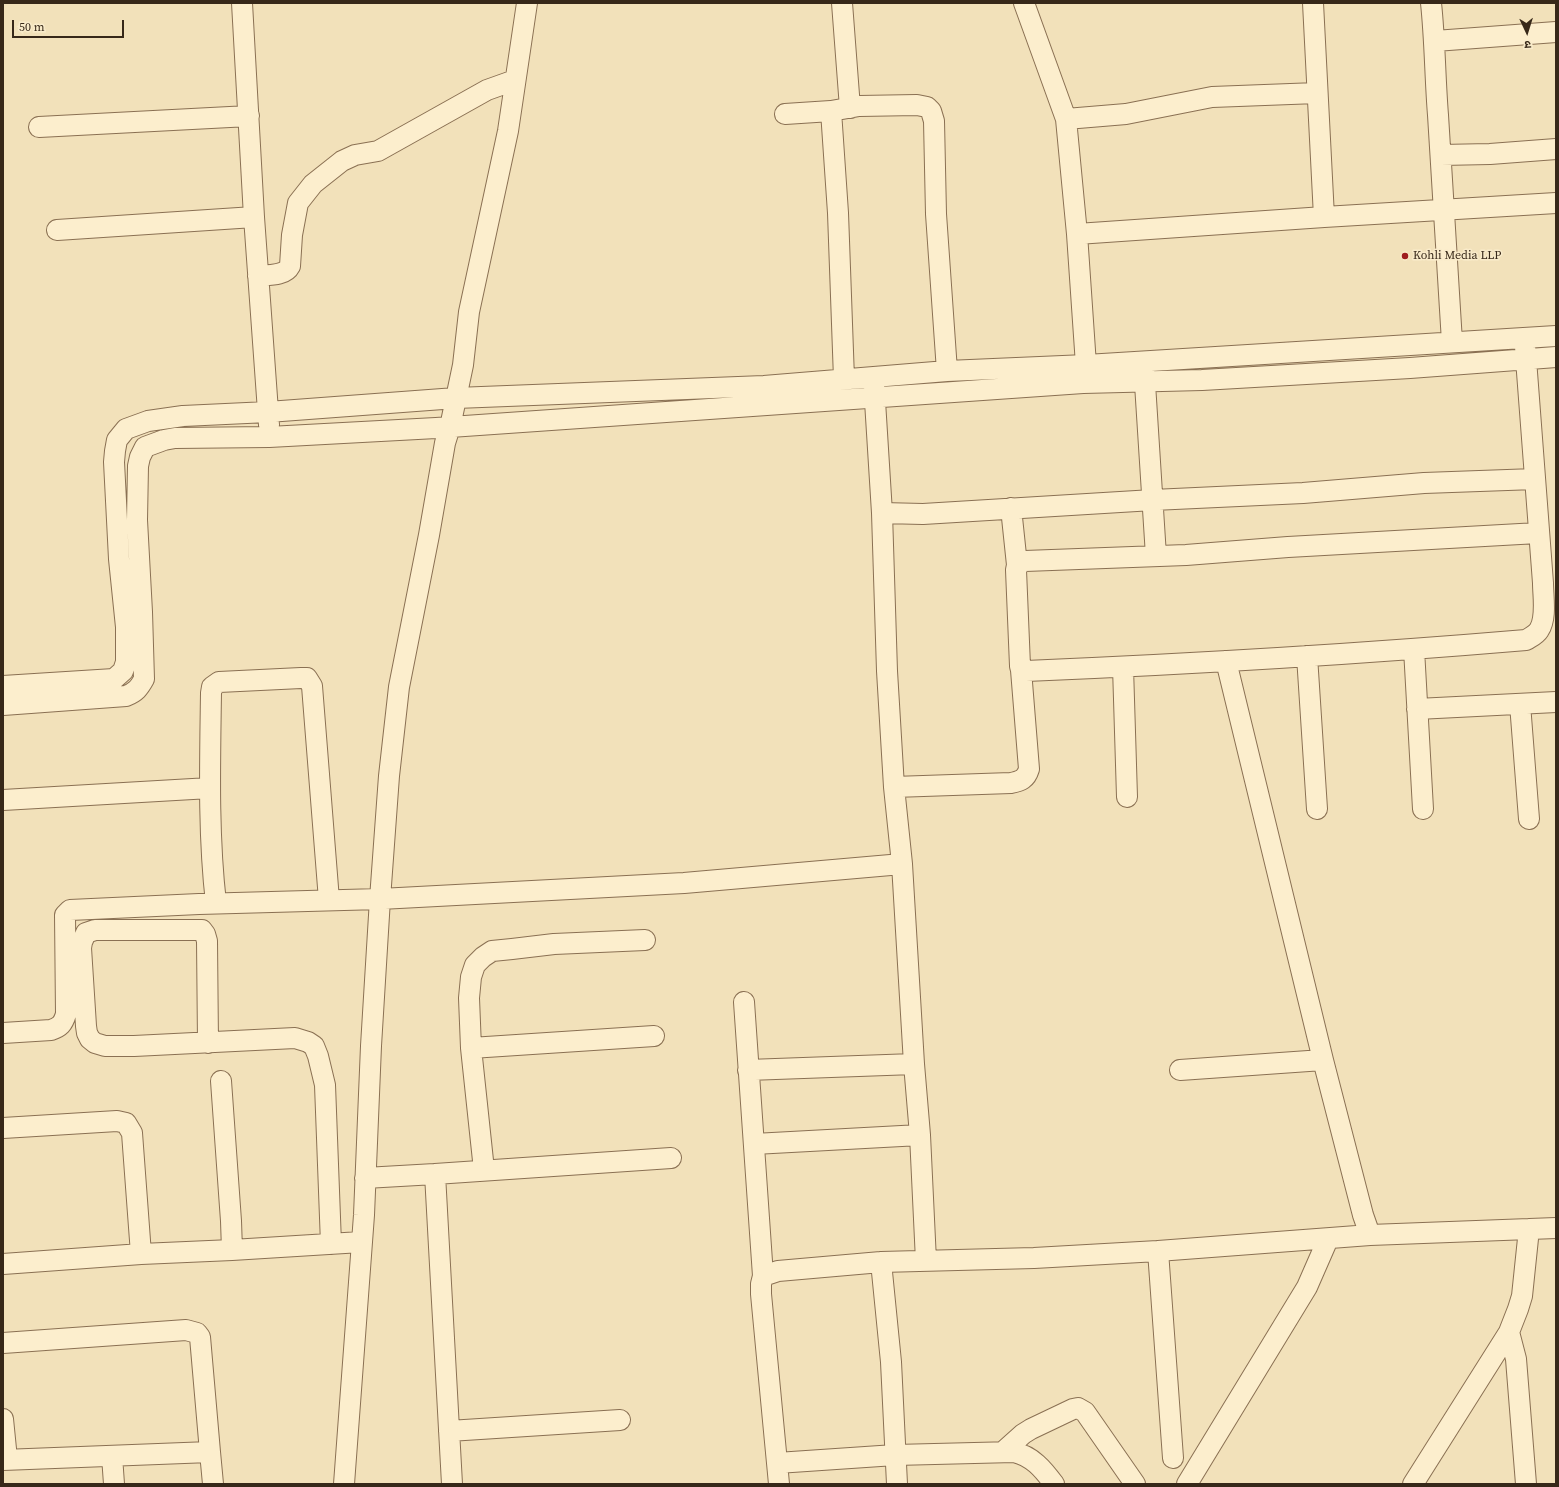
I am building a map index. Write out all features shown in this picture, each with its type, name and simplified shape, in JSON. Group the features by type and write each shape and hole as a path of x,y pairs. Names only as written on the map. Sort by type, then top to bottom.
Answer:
{"street":[{"path":"242,3 254,217 269,437"},
{"path":"344,1484 365,1178 380,899 389,776 399,687 429,536 445,444 463,365 469,312 508,131 527,3"},
{"path":"842,3 850,108"},
{"path":"1024,3 1066,119 1077,234 1086,365"},
{"path":"1313,3 1324,217"},
{"path":"1431,3 1435,41 1443,210 1452,342"},
{"path":"1435,41 1556,32"},
{"path":"258,276 279,273 288,269 290,266 295,216 298,203 313,184 342,161 356,155 378,151 487,90 515,80"},
{"path":"1066,119 1126,114 1212,97 1317,93"},
{"path":"785,114 831,111 859,106 917,104 927,107 932,114 934,121 936,214 947,371"},
{"path":"831,111 838,213 844,379"},
{"path":"39,127 249,116"},
{"path":"1441,156 1556,150"},
{"path":"1077,234 1556,203"},
{"path":"58,230 254,217"},
{"path":"3,686 114,679 123,671 126,662 126,627 119,559 114,462 117,440 126,430 148,421 183,416 268,412 456,398 756,387 947,371 1086,365 1556,336"},
{"path":"1021,670 1226,662 1526,640 1535,635 1540,629 1550,590 1538,533 1524,338"},
{"path":"3,705 126,696 135,692 140,687 144,679 144,672 136,520 138,466 140,457 145,447 164,440 175,438 269,437 450,427 1083,383 1202,380 1403,369 1556,357"},
{"path":"1144,361 1156,556"},
{"path":"873,377 882,513 887,671 894,788 902,864 914,1064 920,1135 926,1261"},
{"path":"126,430 145,447"},
{"path":"882,513 923,514 1295,493 1424,483 1535,479"},
{"path":"894,788 1011,783 1022,780 1027,775 1029,769 1018,623 1017,565 1011,508"},
{"path":"1017,565 1026,562 1074,561 1538,533"},
{"path":"1414,649 1423,809"},
{"path":"1307,656 1317,809"},
{"path":"1226,662 1323,1060 1363,1214 1370,1235"},
{"path":"1123,667 1127,797"},
{"path":"123,671 140,687"},
{"path":"216,903 210,788 212,687 219,682 301,678 306,678 312,686 329,900"},
{"path":"1417,709 1556,702"},
{"path":"1520,704 1529,819"},
{"path":"3,800 210,788"},
{"path":"3,1033 51,1030 58,1028 63,1023 66,1014 65,915 70,910 216,903 380,899 684,883 902,864"},
{"path":"208,1043 207,941 202,930 95,930 86,933 81,948 86,1026 87,1033 95,1043 105,1046 134,1046 208,1043 295,1038 308,1042 314,1046 325,1085 330,1244"},
{"path":"484,1170 471,1048 469,998 471,977 475,965 483,957 492,952 547,945 645,940"},
{"path":"744,1002 763,1276 761,1294 779,1484"},
{"path":"471,1048 654,1036"},
{"path":"1180,1070 1323,1060"},
{"path":"748,1070 914,1064"},
{"path":"221,1081 232,1250"},
{"path":"3,1128 117,1121 126,1123 132,1133 141,1254"},
{"path":"754,1144 920,1135"},
{"path":"365,1178 671,1158"},
{"path":"435,1174 452,1484"},
{"path":"763,1276 778,1271 881,1262 1034,1258 1158,1252 1370,1235 1556,1228"},
{"path":"1413,1484 1509,1332 1522,1296 1529,1229"},
{"path":"1187,1484 1307,1287 1328,1239"},
{"path":"3,1264 141,1254 361,1242"},
{"path":"1158,1252 1173,1458"},
{"path":"881,1262 891,1362 897,1484"},
{"path":"3,1343 186,1330 197,1333 200,1337 213,1484"},
{"path":"1509,1332 1516,1359 1526,1484"},
{"path":"1004,1451 1031,1429 1078,1408 1085,1412 1135,1484"},
{"path":"3,1419 5,1460 210,1452"},
{"path":"449,1431 620,1420"},
{"path":"777,1463 895,1455 1004,1451 1025,1454 1045,1472 1054,1484"},
{"path":"112,1456 114,1484"}],"place":[{"name":"Kohli Media LLP","path":"1405,256"}]}
